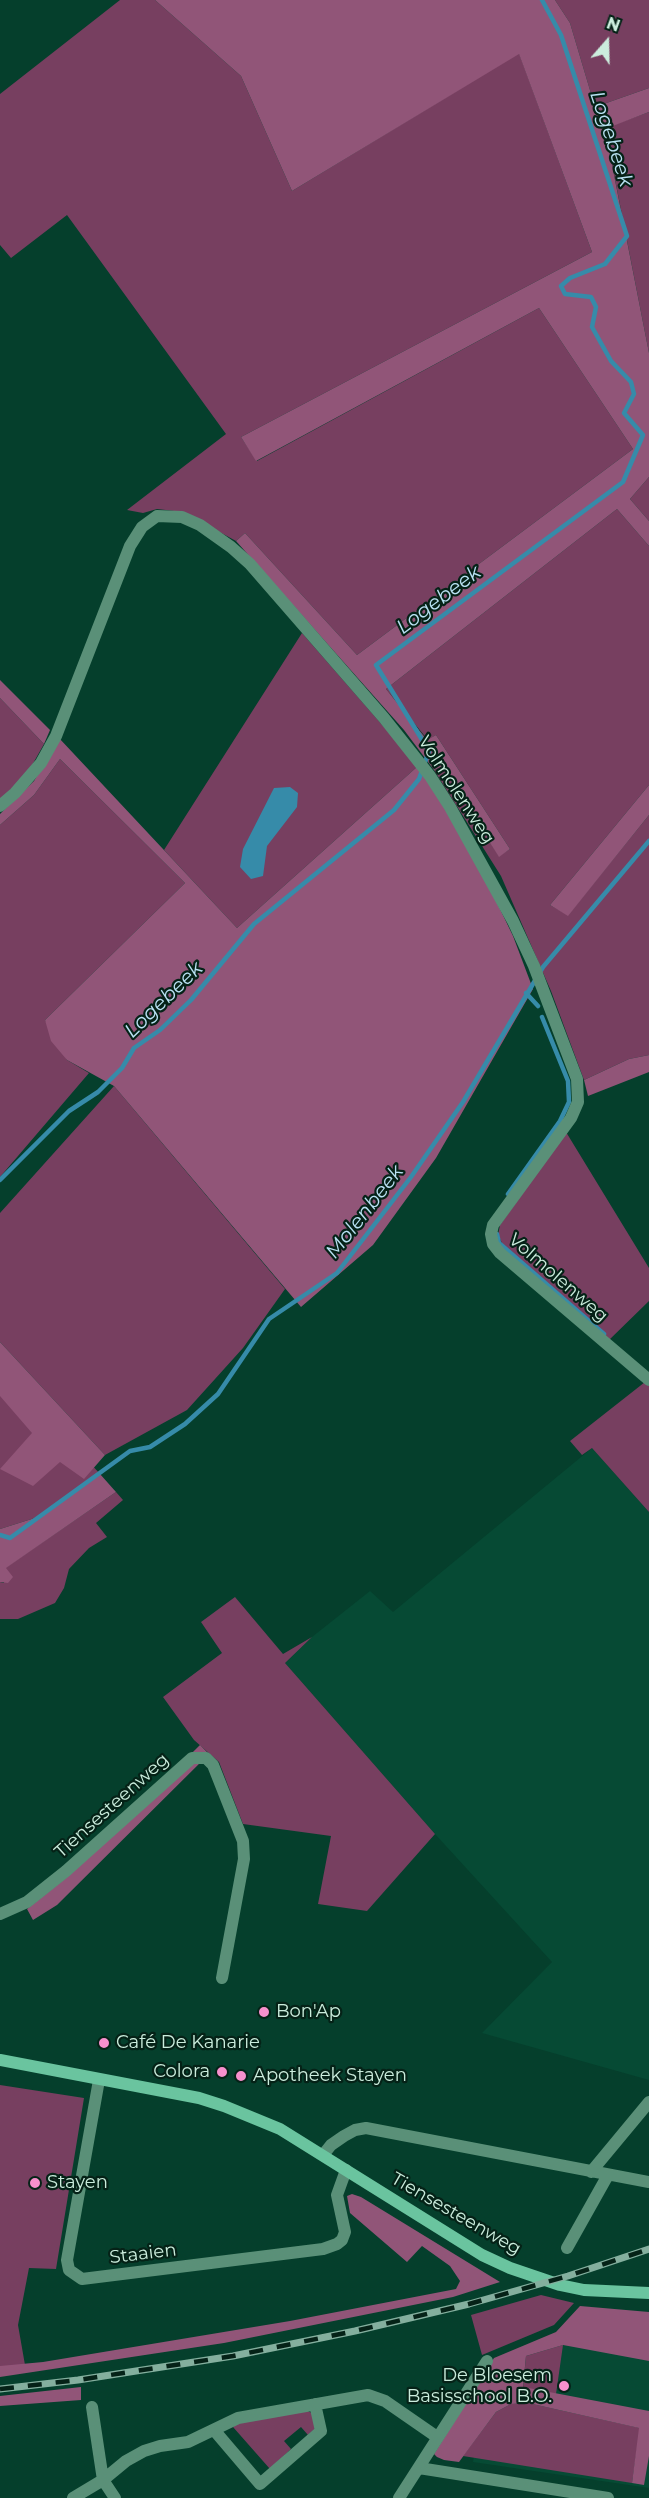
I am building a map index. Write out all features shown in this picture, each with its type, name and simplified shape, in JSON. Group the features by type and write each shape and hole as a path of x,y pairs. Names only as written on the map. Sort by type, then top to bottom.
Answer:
{"main road":[{"name":"Tiensesteenweg","path":"0,2060 198,2098 224,2106 280,2129 482,2255 510,2268 560,2285 613,2293 649,2293"}],"street":[{"name":"Volmolenweg","path":"0,806 15,793 41,763 56,735 135,537 142,527 157,516 182,517 216,535 250,564 405,744 450,807 513,921 543,986 577,1079 578,1102 571,1118 493,1226 490,1234 493,1244 500,1253 649,1380"},
{"name":"Tiensesteenweg","path":"0,1914 27,1902 66,1871 192,1758 206,1758 213,1765 243,1841 244,1859 222,1978"},
{"name":"Staaien","path":"99,2080 67,2260 69,2270 82,2279 323,2249 337,2244 342,2240 345,2232 337,2195 346,2170"},
{"path":"591,2172 649,2102"},
{"path":"323,2155 331,2145 344,2136 355,2130 366,2128 649,2182"},
{"path":"567,2248 608,2175"},
{"path":"399,2498 436,2437 487,2361"},
{"path":"73,2498 144,2451 188,2442 237,2418 368,2395 385,2402 436,2437"},
{"path":"214,2430 260,2484 321,2432 315,2404"},
{"path":"92,2406 103,2480 115,2498"},
{"path":"418,2468 608,2498"}],"shaded area":[{"path":"120,0 155,0 241,76 292,191 519,53 592,252 241,437 257,461 539,308 633,449 357,655 245,533 236,541 183,512 157,509 143,513 127,510 226,434 67,215 11,258 0,245 0,94"},
{"path":"155,0 555,0 570,23 595,107 649,88 649,112 605,129 649,353 649,477 630,499 649,521 649,546 617,509 386,689 427,740 436,735 510,849 499,857 442,767 434,770 404,730 236,541 245,533 357,655 633,449 539,308 256,461 241,437 592,252 519,54 292,191 241,76"},
{"path":"555,0 649,0 649,88 595,107 570,23"},
{"path":"649,112 649,353 605,128"},
{"path":"649,477 649,521 630,499"},
{"path":"617,509 649,546 649,785 550,905 568,915 649,815 649,1055 629,1059 584,1080 551,991 501,876 434,770 442,767 499,856 510,849 436,735 428,740 386,689"},
{"path":"302,633 418,766 237,928 164,850"},
{"path":"0,680 50,730 44,744 0,698"},
{"path":"0,698 44,744 27,774 0,801"},
{"path":"59,738 237,928 418,766 471,849 513,936 533,989 436,1158 373,1245 301,1307 114,1086 67,1060 51,1041 45,1020 185,883 60,759 34,795 0,825 0,814 34,781"},
{"path":"60,759 185,883 45,1020 67,1060 89,1073 0,1177 0,825 34,795"},
{"path":"649,785 649,815 568,916 550,905"},
{"path":"649,1055 649,1072 588,1096 584,1080 629,1059"},
{"path":"114,1086 285,1289 243,1348 187,1410 105,1455 0,1342 0,1213"},
{"path":"566,1132 649,1268 649,1301 608,1341 503,1245 498,1235 500,1225"},
{"path":"0,1342 105,1455 84,1479 60,1462 33,1486 0,1469 32,1433 0,1396"},
{"path":"0,1364 100,1474 38,1517 0,1529"},
{"path":"645,1382 649,1385 649,1512 592,1448 582,1455 570,1441"},
{"path":"592,1448 649,1512 649,2080 482,2033 552,1962 435,1834 285,1663 312,1637 370,1591 393,1612"},
{"path":"100,1474 116,1492 6,1568 13,1577 8,1583 0,1582 0,1529 38,1517"},
{"path":"116,1492 123,1500 96,1523 107,1537 89,1548 69,1569 64,1588 55,1603 18,1619 0,1619 0,1582 4,1583 5,1568"},
{"path":"235,1597 283,1654 312,1637 285,1663 435,1834 367,1911 318,1904 331,1836 243,1824 219,1762 194,1740 163,1697 222,1653 201,1622"},
{"path":"200,1745 209,1754 57,1905 33,1920 27,1909 67,1877"},
{"name":"Stayen","path":"0,2085 84,2098 56,2269 29,2268 18,2325 25,2365 0,2367"},
{"path":"352,2194 361,2197 500,2282 453,2297 224,2343 0,2377 0,2366 43,2362 290,2321 456,2289 460,2281 450,2266 422,2246 407,2262 350,2213 347,2196"},
{"path":"541,2295 574,2303 554,2325 482,2355 471,2315"},
{"path":"580,2306 649,2312 649,2361 563,2345 526,2356 523,2387 649,2411 649,2456 644,2485 632,2483 639,2428 528,2403 511,2404 496,2412 459,2462 437,2457 434,2454 494,2358 556,2332"},
{"name":"De Bloesem Basisschool B.O.","path":"560,2334 649,2335 649,2488 473,2462 479,2423"},
{"path":"563,2345 556,2394 523,2388 526,2356"},
{"path":"81,2387 81,2400 0,2406 0,2396"},
{"path":"528,2403 640,2428 632,2483 463,2456 496,2412 511,2404"},
{"path":"303,2409 314,2414 317,2427 308,2435 301,2427 284,2441 291,2449 270,2469 233,2427 239,2421"}],"water":[{"path":"290,787 298,793 297,807 267,846 263,876 251,879 240,867 243,849 274,788"}],"waterway":[{"name":"Logebeek","path":"0,1180 69,1111 98,1092 122,1068 134,1048 160,1030 191,1000 254,924 394,810 419,779 429,751 376,665 623,482 643,435 624,413 634,394 631,382 611,361 592,327 596,307 591,297 565,294 561,286 570,278 605,264 627,236 561,35 542,0"},
{"name":"Molenbeek","path":"0,1535 10,1538 130,1451 150,1447 185,1424 218,1394 269,1319 337,1273 411,1177 463,1102 543,967 649,841"},
{"path":"526,993 538,1006"},
{"path":"508,1194 560,1121 569,1102 568,1081 542,1017"},
{"path":"497,1234 499,1243 604,1334"}],"railway":[{"path":"0,2389 78,2380 233,2356 355,2331 469,2304 568,2276 649,2249"}],"place":[{"name":"Bon'Ap","path":"264,2012"},
{"name":"Café De Kanarie","path":"104,2043"},
{"name":"Colora","path":"222,2072"},
{"name":"Apotheek Stayen","path":"241,2076"},
{"name":"Stayen","path":"35,2183"},
{"name":"De Bloesem Basisschool B.O.","path":"564,2386"}]}
